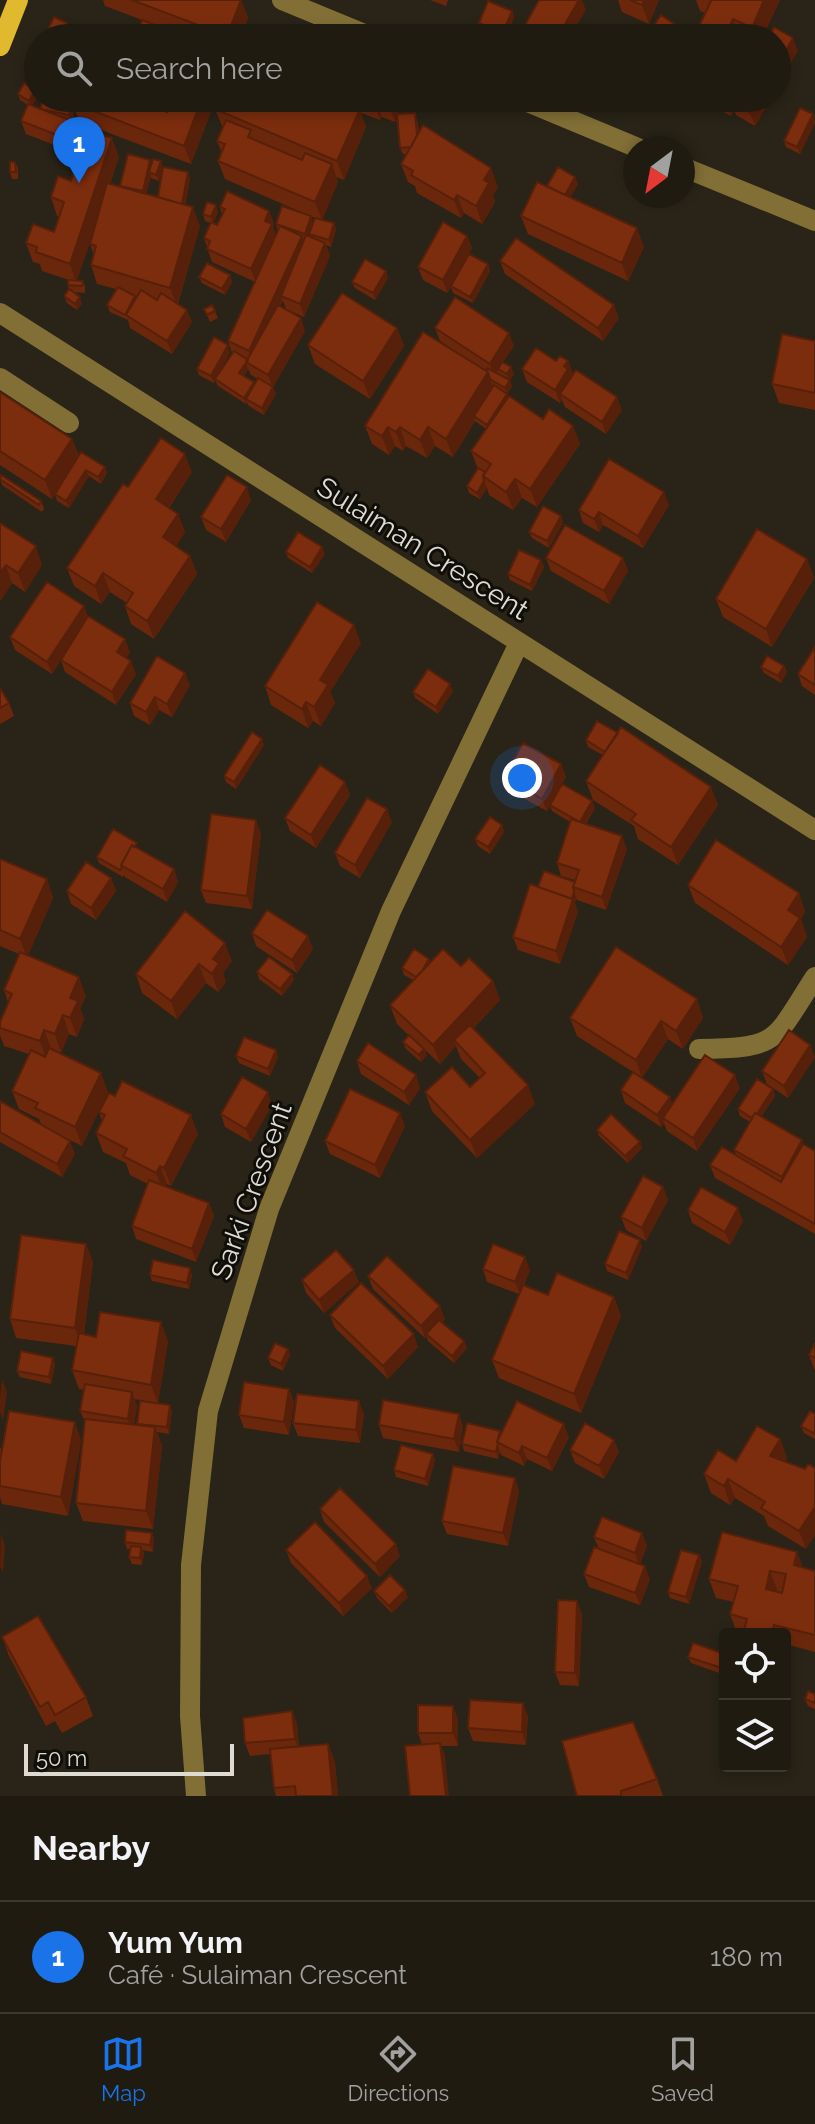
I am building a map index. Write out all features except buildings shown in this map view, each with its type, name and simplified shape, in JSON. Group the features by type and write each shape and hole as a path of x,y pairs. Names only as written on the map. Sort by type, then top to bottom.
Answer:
{"main road":[{"path":"0,46 18,0"}],"street":[{"path":"282,0 340,24"},
{"path":"552,112 623,142"},
{"path":"695,172 815,221"},
{"name":"Sulaiman Crescent","path":"0,313 815,830"},
{"path":"0,378 69,423"},
{"name":"Sarki Crescent","path":"196,1796 190,1716 191,1565 208,1411 269,1209 391,911 519,643"},
{"path":"699,1049 765,1044 778,1034 815,977"}],"place":[{"name":"Yum Yum","path":"79,183"}]}
